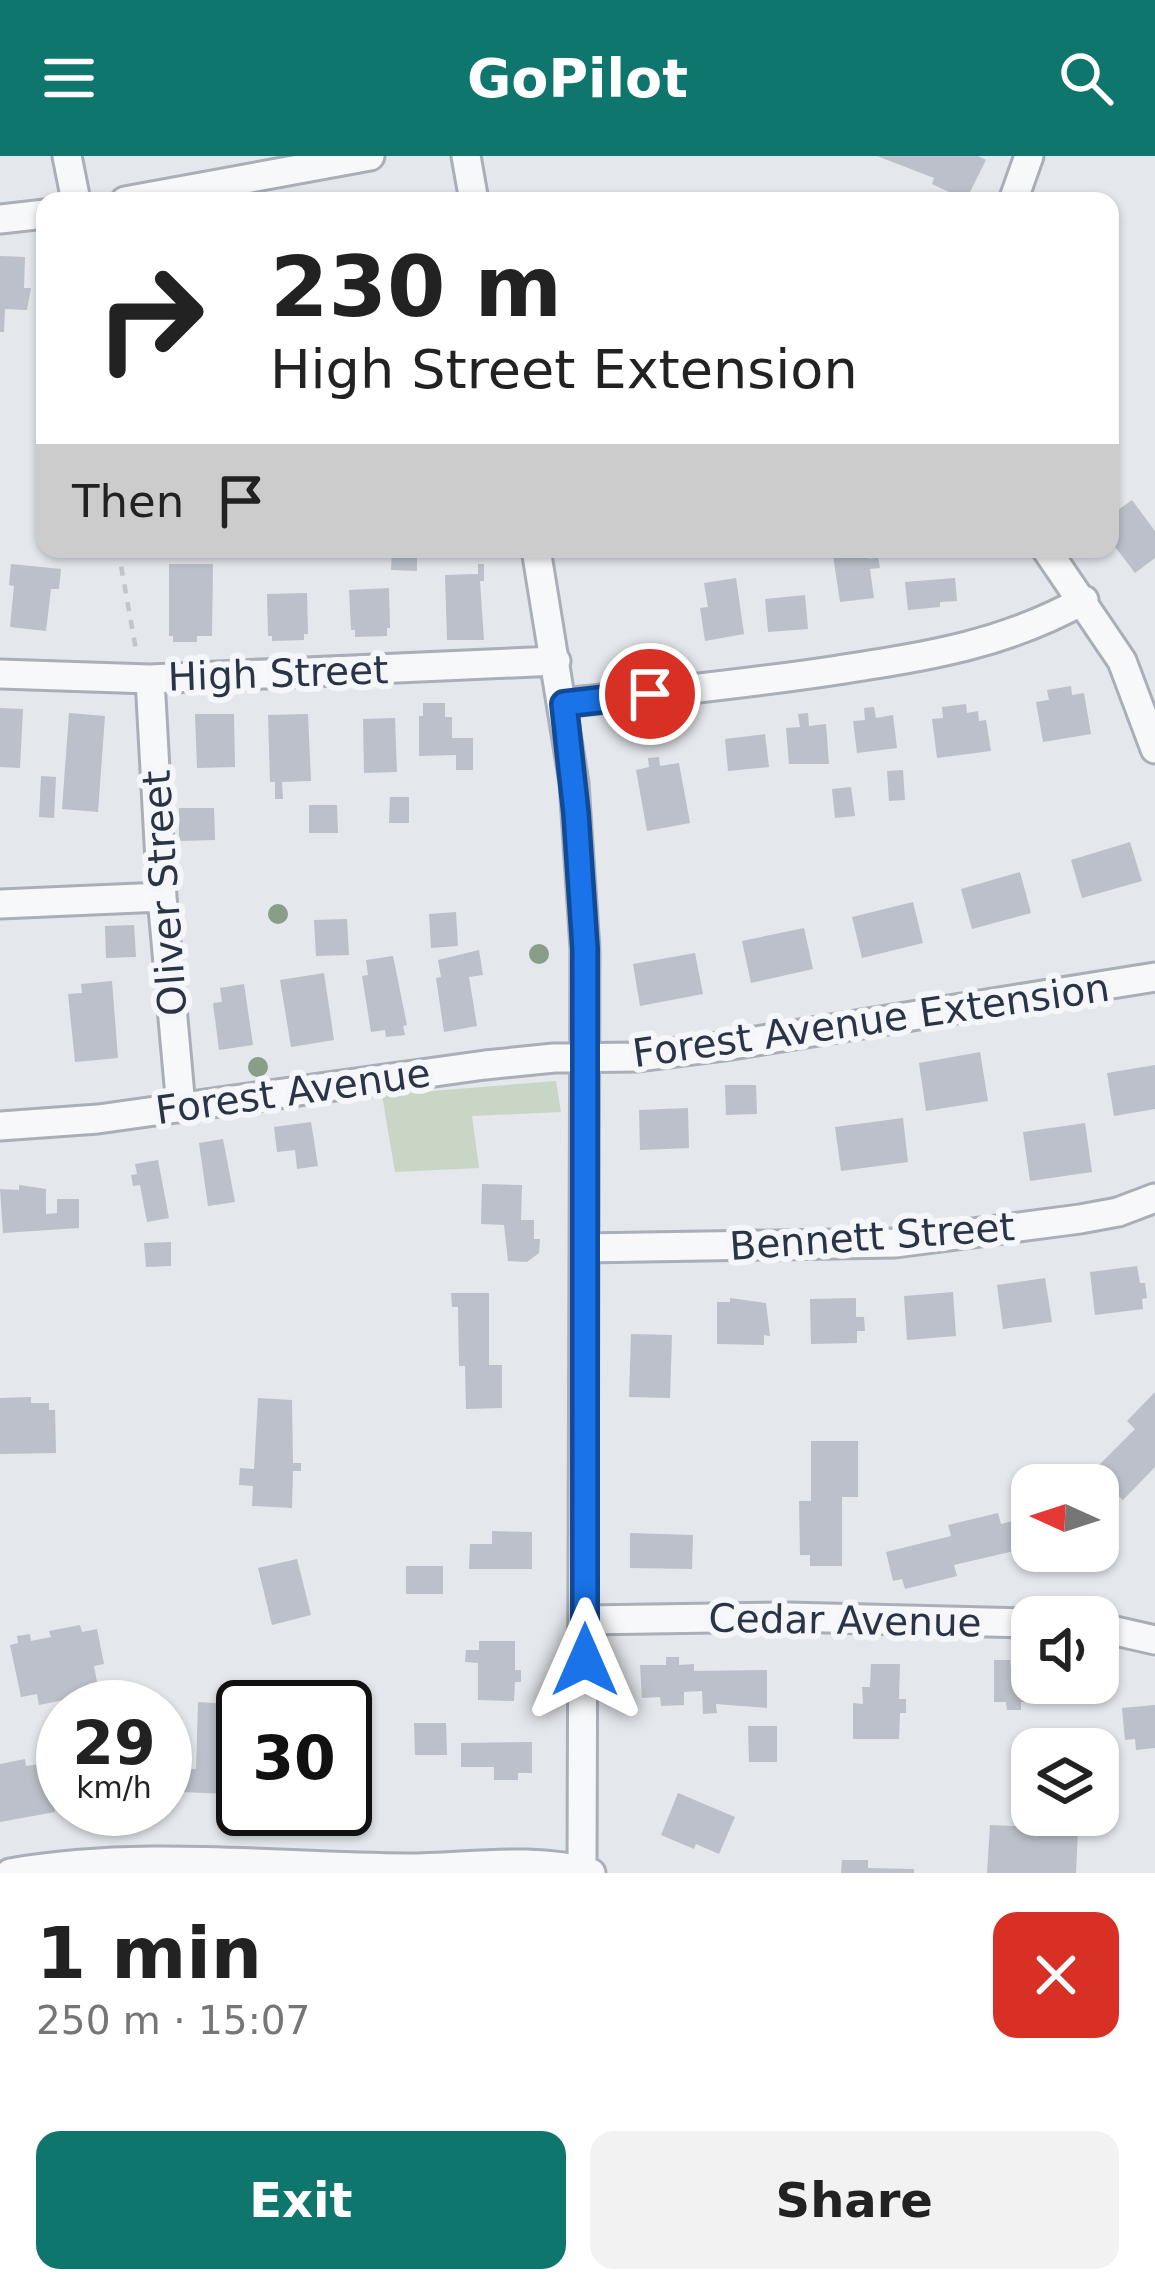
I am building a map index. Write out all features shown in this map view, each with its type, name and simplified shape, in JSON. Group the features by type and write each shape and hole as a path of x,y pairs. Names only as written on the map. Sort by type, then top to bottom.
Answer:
{"street":[{"path":"67,156 74,192"},
{"path":"174,192 370,156"},
{"path":"466,156 472,192"},
{"path":"1016,192 1028,156"},
{"path":"0,219 36,215"},
{"path":"10,1873 71,1864 548,1865 586,1872 586,1059 579,843 564,704 538,558"},
{"path":"1053,558 1122,661 1155,749"},
{"path":"564,704 933,656 998,641 1084,600"},
{"name":"High Street","path":"0,674 143,679 556,661"},
{"name":"Oliver Street","path":"143,679 181,1107"},
{"path":"0,904 162,897"},
{"name":"Forest Avenue Extension","path":"586,1059 725,1046 1155,977"},
{"name":"Forest Avenue","path":"0,1126 181,1107 468,1067 586,1059"},
{"name":"Bennett Street","path":"584,1248 895,1243 1080,1219 1155,1198"},
{"name":"Cedar Avenue","path":"586,1620 787,1617 1011,1622"},
{"path":"1119,1632 1155,1640"}],"path":[{"path":"120,558 143,679"}],"green space":[{"path":"556,1081 561,1112 472,1116 479,1168 395,1172 382,1095"}],"building":[{"path":"877,156 978,156 986,160 970,192 949,192 932,184 934,178"},
{"path":"0,256 25,257 24,288 31,288 27,310 5,309 4,332 0,332"},
{"path":"1132,500 1155,531 1155,558 1135,573 1119,552 1119,509"},
{"path":"392,558 417,558 417,571 391,570"},
{"path":"833,558 878,558 880,568 870,569 874,598 840,602"},
{"path":"11,564 61,569 59,589 51,589 46,631 10,627"},
{"path":"169,564 213,564 212,636 197,636 197,642 173,642 169,636"},
{"path":"478,564 484,564 484,581 480,581 484,640 447,640 445,575 478,574"},
{"path":"736,578 744,634 705,641 700,608 708,607 704,583"},
{"path":"955,578 957,601 908,610 905,582"},
{"path":"389,588 387,636 355,637 349,590"},
{"path":"307,593 308,634 304,640 272,641 267,594"},
{"path":"805,595 808,629 768,632 765,599"},
{"path":"1071,686 1072,695 1084,693 1091,734 1043,742 1036,702 1049,700 1047,690"},
{"path":"423,703 445,703 445,717 452,717 452,738 473,738 473,770 456,770 456,755 419,756"},
{"path":"966,704 967,713 978,711 979,721 986,720 991,751 937,758 932,719 943,718 942,707"},
{"path":"874,707 876,718 893,715 897,748 857,753 853,721 865,720 864,708"},
{"path":"0,708 23,709 20,768 0,767"},
{"path":"69,713 105,716 98,812 62,809"},
{"path":"808,713 809,726 826,724 829,764 789,764 786,728 800,727 798,714"},
{"path":"195,714 234,714 235,767 197,768"},
{"path":"308,714 311,781 282,782 283,799 275,799 268,715"},
{"path":"395,718 397,772 364,773 363,719"},
{"path":"765,734 769,767 728,771 725,739"},
{"path":"659,757 660,766 679,763 690,823 647,831 636,770 649,767 648,758"},
{"path":"903,770 905,800 889,801 887,771"},
{"path":"41,776 56,777 54,818 39,817"},
{"path":"851,787 855,816 835,818 832,789"},
{"path":"390,797 409,797 409,823 389,823"},
{"path":"309,805 337,805 338,833 309,833"},
{"path":"179,808 214,808 215,840 179,841"},
{"path":"1130,842 1142,881 1082,898 1071,860"},
{"path":"1020,872 1031,913 972,929 961,889"},
{"path":"913,902 923,943 862,958 852,917"},
{"path":"456,912 458,946 431,948 429,914"},
{"path":"347,919 349,955 316,956 314,920"},
{"path":"134,925 136,957 106,958 105,926"},
{"path":"804,928 813,969 751,983 742,941"},
{"path":"479,950 483,975 469,977 477,1026 444,1032 438,960"},
{"path":"695,953 703,994 640,1006 633,964"},
{"path":"393,956 407,1025 403,1026 405,1035 386,1037 385,1030 371,1032 362,976 368,975 366,960"},
{"path":"324,973 334,1040 291,1047 280,980"},
{"path":"112,981 118,1058 75,1062 68,994 82,993 81,984"},
{"path":"244,984 253,1045 219,1050 213,1003 222,1002 220,988"},
{"path":"980,1052 988,1101 926,1111 919,1063"},
{"path":"1155,1065 1155,1109 1114,1116 1107,1073"},
{"path":"725,1085 756,1085 757,1114 726,1115"},
{"path":"688,1108 689,1148 640,1150 639,1110"},
{"path":"903,1118 908,1162 841,1171 835,1127"},
{"path":"311,1122 318,1166 297,1169 295,1150 277,1152 274,1127"},
{"path":"1085,1123 1092,1172 1030,1181 1023,1132"},
{"path":"223,1139 235,1202 208,1206 199,1143"},
{"path":"158,1160 169,1218 147,1222 140,1185 133,1186 131,1175 137,1174 135,1164"},
{"path":"482,1184 522,1185 521,1220 534,1220 534,1239 540,1239 539,1253 527,1262 508,1261 504,1225 481,1224"},
{"path":"19,1185 46,1189 46,1214 57,1213 57,1199 79,1199 79,1228 3,1233 0,1189 19,1190"},
{"path":"171,1242 171,1266 146,1267 144,1243"},
{"path":"1137,1266 1140,1283 1145,1283 1143,1309 1095,1315 1090,1272"},
{"path":"1045,1278 1052,1322 1003,1329 997,1285"},
{"path":"953,1292 956,1336 907,1340 904,1296"},
{"path":"451,1293 489,1293 489,1365 502,1365 502,1408 466,1409 465,1366 459,1366 458,1307 452,1307"},
{"path":"730,1298 766,1303 770,1336 764,1335 764,1345 717,1344 717,1302 730,1302"},
{"path":"856,1298 856,1317 864,1317 865,1331 857,1331 857,1343 811,1344 810,1299"},
{"path":"631,1334 672,1335 670,1398 629,1397"},
{"path":"1155,1392 1155,1467 1123,1500 1119,1464 1100,1464 1135,1429 1127,1421"},
{"path":"31,1397 31,1403 49,1403 49,1410 55,1410 56,1453 0,1454 0,1398"},
{"path":"258,1398 292,1400 293,1463 301,1463 301,1471 293,1471 292,1508 252,1506 253,1486 239,1485 240,1468 254,1469"},
{"path":"811,1441 858,1441 858,1497 842,1497 842,1566 810,1566 810,1555 800,1555 799,1501 811,1501"},
{"path":"998,1513 1001,1524 1011,1521 1011,1552 954,1565 957,1576 905,1589 902,1579 893,1581 886,1552 951,1536 948,1525"},
{"path":"492,1531 532,1532 532,1569 469,1569 470,1544 492,1544"},
{"path":"630,1533 693,1535 692,1569 630,1568"},
{"path":"297,1559 311,1615 272,1625 258,1568"},
{"path":"406,1566 443,1566 443,1594 406,1594"},
{"path":"80,1625 82,1632 97,1629 104,1664 94,1666 97,1680 36,1680 36,1694 21,1697 10,1645 18,1643 17,1636 30,1634 31,1641 51,1637 49,1631"},
{"path":"479,1641 515,1641 515,1670 521,1670 521,1682 515,1682 514,1701 478,1700 478,1663 465,1662 466,1650 479,1650"},
{"path":"666,1657 679,1657 679,1665 694,1664 694,1671 767,1670 767,1708 716,1704 717,1713 703,1714 702,1691 684,1692 684,1705 661,1706 660,1697 642,1698 640,1665 666,1665"},
{"path":"994,1660 1010,1660 1011,1704 1021,1704 1021,1710 1007,1710 1006,1702 994,1702"},
{"path":"871,1664 900,1664 899,1699 906,1699 906,1713 900,1713 899,1739 853,1739 853,1703 863,1704 862,1687 870,1687"},
{"path":"198,1702 216,1703 216,1793 192,1792 192,1769 196,1769"},
{"path":"1155,1705 1155,1748 1136,1750 1135,1739 1125,1740 1122,1708"},
{"path":"414,1723 446,1723 447,1755 415,1755"},
{"path":"748,1726 777,1726 777,1762 749,1762"},
{"path":"532,1742 532,1773 518,1773 518,1780 494,1780 494,1767 461,1767 461,1743"},
{"path":"25,1759 26,1766 36,1765 36,1815 0,1822 0,1764"},
{"path":"678,1793 735,1817 719,1854 661,1835"},
{"path":"990,1825 1011,1826 1011,1836 1078,1836 1076,1873 987,1873"},
{"path":"842,1860 868,1860 868,1868 914,1869 914,1873 841,1873"}],"route":[{"path":"585,1660 585,949 564,704 650,694"}]}
